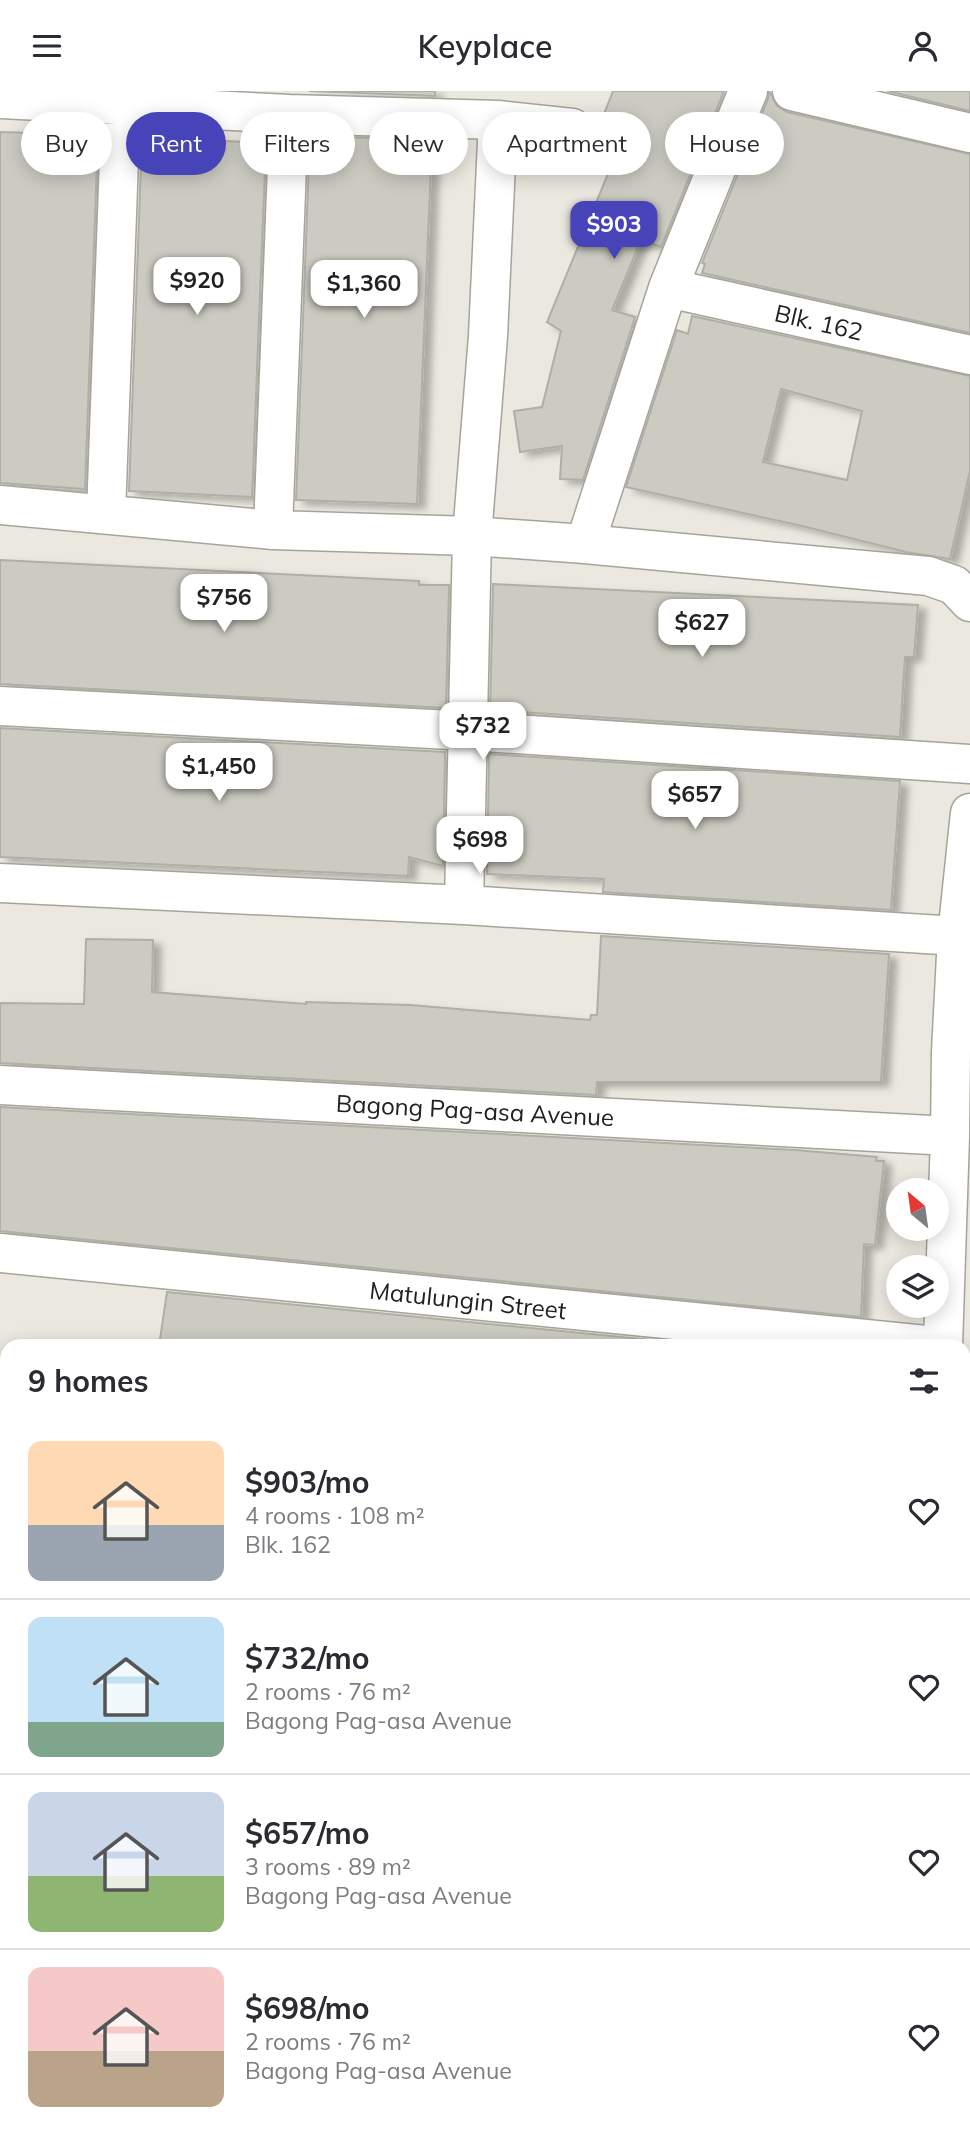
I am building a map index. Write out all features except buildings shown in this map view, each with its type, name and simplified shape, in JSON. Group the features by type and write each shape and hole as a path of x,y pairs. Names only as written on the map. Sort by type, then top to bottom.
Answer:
{"street":[{"path":"585,544 667,288 748,91"},
{"path":"792,91 970,132"},
{"path":"0,99 121,105 308,107 482,119"},
{"path":"106,514 121,105"},
{"path":"273,530 308,107"},
{"path":"464,905 472,536 488,336 495,175"},
{"name":"Blk. 162","path":"667,288 970,355"},
{"path":"0,505 273,530 472,536 585,544 928,576 954,585 970,603"},
{"path":"0,706 469,731 970,764"},
{"path":"943,1339 951,1052 957,936 970,813"},
{"path":"0,883 464,905 957,936"},
{"name":"Bagong Pag-asa Avenue","path":"0,1085 950,1136"},
{"name":"Matulungin Street","path":"0,1253 866,1339"}]}
